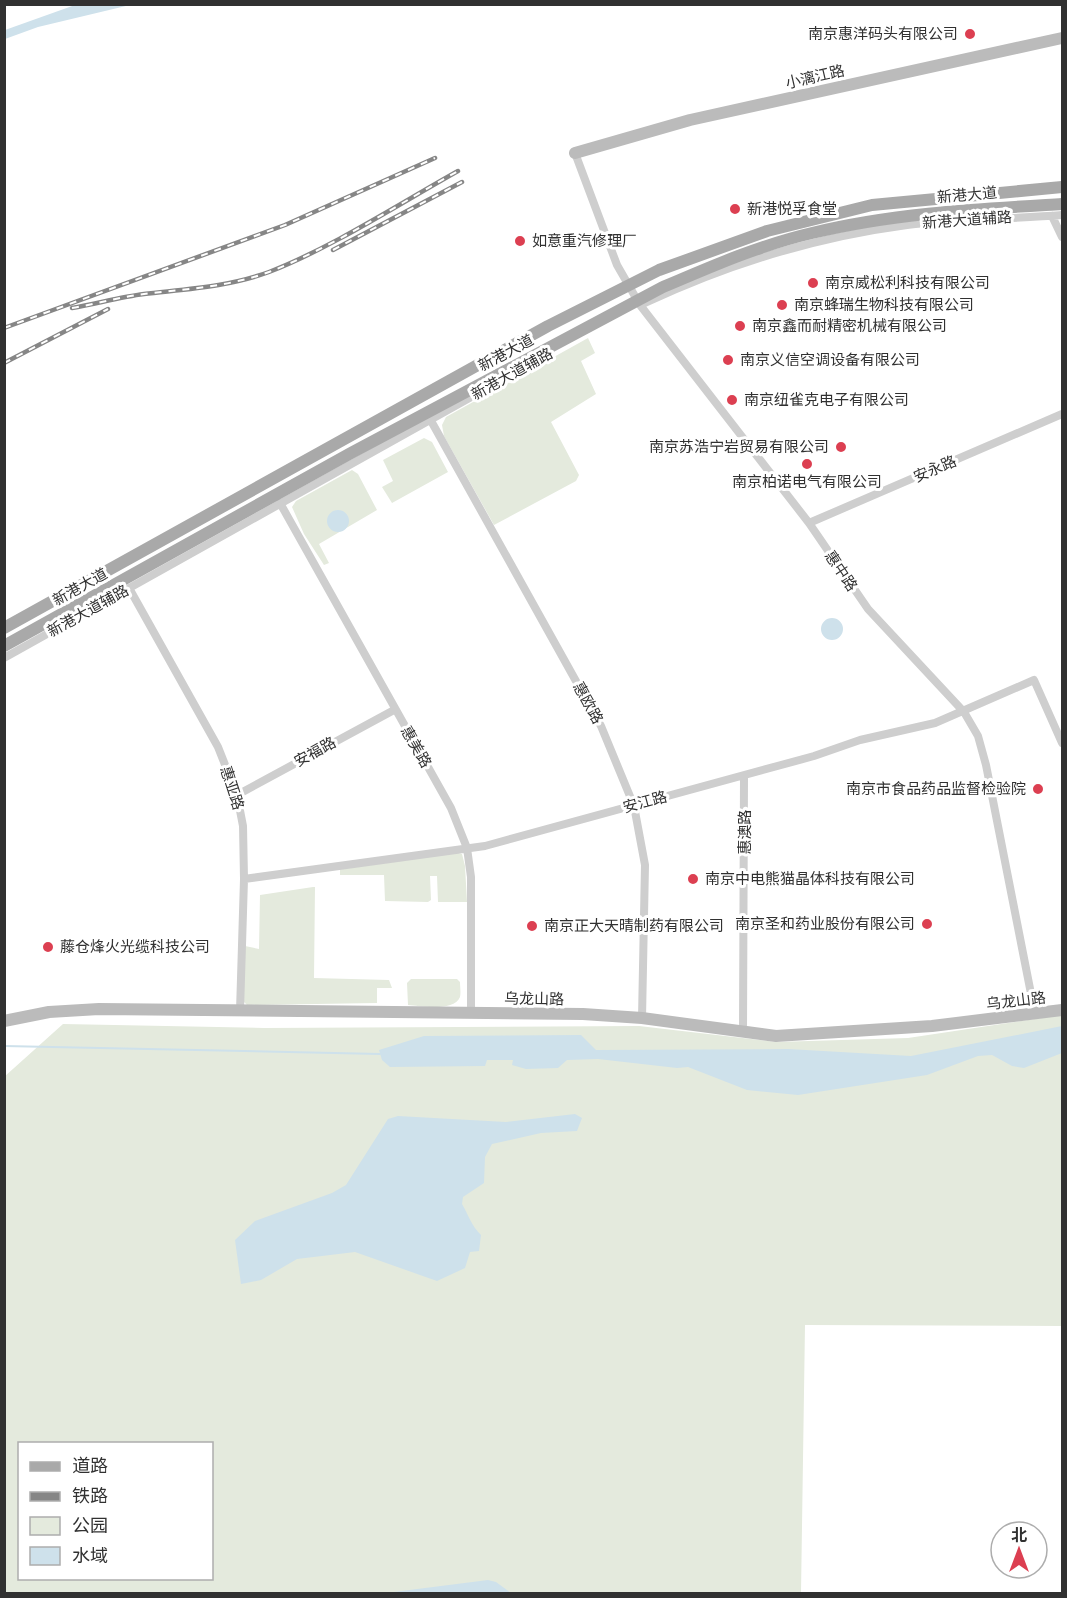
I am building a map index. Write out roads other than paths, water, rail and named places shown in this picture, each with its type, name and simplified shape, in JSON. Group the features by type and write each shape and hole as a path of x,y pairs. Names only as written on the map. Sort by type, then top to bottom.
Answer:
{"main road":[{"name":"新港大道","path":"4,628 548,326 629,285 698,255 814,217 872,205 934,197 1062,187"},
{"name":"新港大道","path":"4,646 351,453 706,269 812,232 909,215 1062,204"}],"street":[{"name":"小漓江路","path":"575,153 690,120 1062,38"},
{"name":"惠中路","path":"575,153 601,226 639,303 808,523 868,609 964,712 978,736 986,765 1035,1014"},
{"name":"新港大道辅路","path":"4,658 639,303 746,262 825,239 909,225 1062,215"},
{"path":"1052,216 1062,237"},
{"name":"安永路","path":"808,523 1062,414"},
{"name":"惠欧路","path":"430,419 601,726 634,806 645,865 642,1018"},
{"name":"惠美路","path":"280,503 451,808 467,848 472,900 471,1013"},
{"name":"惠亚路","path":"129,588 218,747 237,795 243,826 244,879 240,1011"},
{"name":"安江路","path":"244,879 485,846 744,776 860,740 935,723 1034,680 1062,743"},
{"name":"安福路","path":"237,795 394,710"},
{"name":"惠澳路","path":"743,1033 744,776"},
{"name":"乌龙山路","path":"4,1021 49,1012 99,1009 584,1014 642,1018 776,1036 910,1028 1062,1010"}],"water":[{"path":"5,5 130,5 38,27 5,39"},
{"path":"338,510 346,513 349,521 346,529 338,532 330,529 327,521 330,513"},
{"path":"832,618 840,621 843,629 840,637 832,640 824,637 821,629 824,621"},
{"path":"1062,1026 1062,1053 1024,1068 1012,1066 992,1055 978,1056 927,1075 798,1095 747,1090 688,1067 677,1068 598,1059 567,1060 558,1068 526,1069 512,1065 513,1060 487,1060 485,1066 390,1067 382,1060 379,1050 424,1036 581,1035 596,1050 788,1049 911,1056"},
{"path":"575,1114 582,1118 577,1131 541,1133 492,1144 485,1157 484,1183 463,1197 462,1204 472,1224 481,1235 479,1251 470,1252 465,1268 437,1281 355,1252 297,1259 261,1280 241,1284 235,1240 255,1221 332,1193 346,1185 388,1119 398,1116 506,1122"},
{"path":"488,1580 496,1582 511,1593 386,1593"}],"waterway":[{"path":"4,1046 380,1054"}],"railway":[{"path":"4,328 285,225 435,158"},
{"path":"72,308 135,295 223,284 269,272 316,251 458,171"},
{"path":"333,250 462,182"},
{"path":"4,363 108,309"}],"place":[{"name":"南京惠洋码头有限公司","path":"970,34"},
{"name":"新港悦孚食堂","path":"735,209"},
{"name":"如意重汽修理厂","path":"520,241"},
{"name":"南京威松利科技有限公司","path":"813,283"},
{"name":"南京蜂瑞生物科技有限公司","path":"782,305"},
{"name":"南京鑫而耐精密机械有限公司","path":"740,326"},
{"name":"南京义信空调设备有限公司","path":"728,360"},
{"name":"南京纽雀克电子有限公司","path":"732,400"},
{"name":"南京苏浩宁岩贸易有限公司","path":"841,447"},
{"name":"南京柏诺电气有限公司","path":"807,464"},
{"name":"南京市食品药品监督检验院","path":"1038,789"},
{"name":"南京中电熊猫晶体科技有限公司","path":"693,879"},
{"name":"南京圣和药业股份有限公司","path":"927,924"},
{"name":"南京正大天晴制药有限公司","path":"532,926"},
{"name":"藤仓烽火光缆科技公司","path":"48,947"}]}
